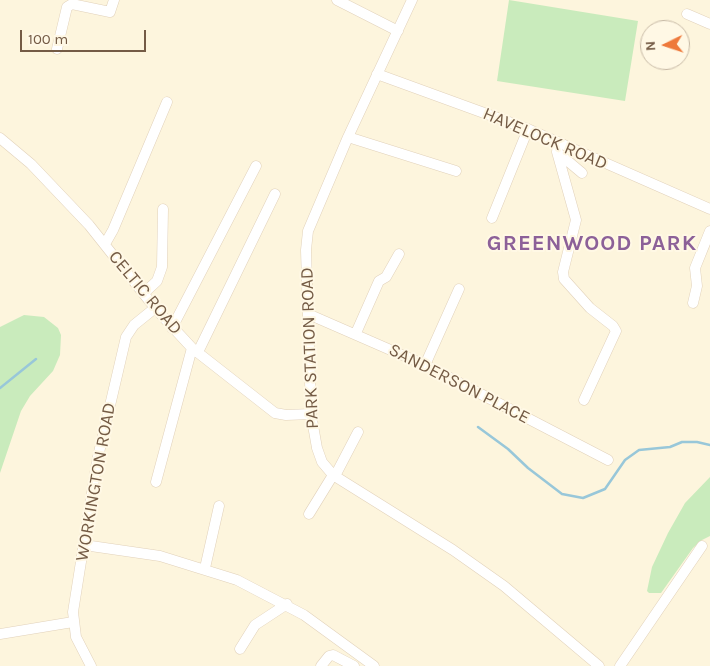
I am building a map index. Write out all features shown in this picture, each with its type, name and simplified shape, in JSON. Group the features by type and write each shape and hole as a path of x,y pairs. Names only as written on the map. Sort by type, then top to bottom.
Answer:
{"street":[{"path":"57,49 67,7 72,4 110,12 114,0"},
{"path":"337,0 398,31"},
{"name":"PARK STATION ROAD","path":"412,0 348,137 308,231 311,414 319,456 334,476 453,550 504,586 599,666"},
{"path":"687,14 710,24"},
{"name":"HAVELOCK ROAD","path":"378,74 528,129 558,147 710,209"},
{"path":"104,244 113,230 167,102"},
{"path":"492,218 528,129"},
{"path":"348,137 456,171"},
{"name":"CELTIC ROAD","path":"0,138 58,192 104,244 172,328 195,350 275,413 286,415 311,414"},
{"path":"558,147 582,173"},
{"path":"558,147 576,220 563,276 565,282 590,308 613,326 616,335 584,400"},
{"path":"172,328 256,166"},
{"path":"156,482 195,350 275,194"},
{"path":"144,293 157,281 162,267 163,209"},
{"path":"693,303 697,286 695,268 710,231"},
{"path":"356,333 379,281 386,277 399,254"},
{"path":"425,364 459,289"},
{"name":"WORKINGTON ROAD","path":"91,666 76,637 73,622 97,461 124,344 130,330 155,308"},
{"name":"SANDERSON PLACE","path":"308,314 425,364 608,460"},
{"path":"310,514 334,476 358,432"},
{"path":"205,568 219,506"},
{"path":"84,545 160,556 205,568 249,585 287,604 368,665"},
{"path":"620,666 702,546"},
{"path":"240,649 254,625 287,604"},
{"path":"0,634 73,622"},
{"path":"321,666 329,656 334,654 354,666"}],"green space":[{"path":"509,0 638,21 625,101 497,81"},
{"path":"24,315 44,317 58,328 61,335 60,355 53,371 30,396 21,411 0,473 0,327"},
{"path":"710,477 710,536 693,548 661,593 649,593 647,591 652,567 668,533 685,503"}],"waterway":[{"path":"0,388 36,359"},
{"path":"478,427 508,449 528,468 562,494 583,498 605,489 625,460 639,450 670,447 682,442 697,442 710,445"}],"district":[{"name":"GREENWOOD PARK","path":"592,244"}]}
